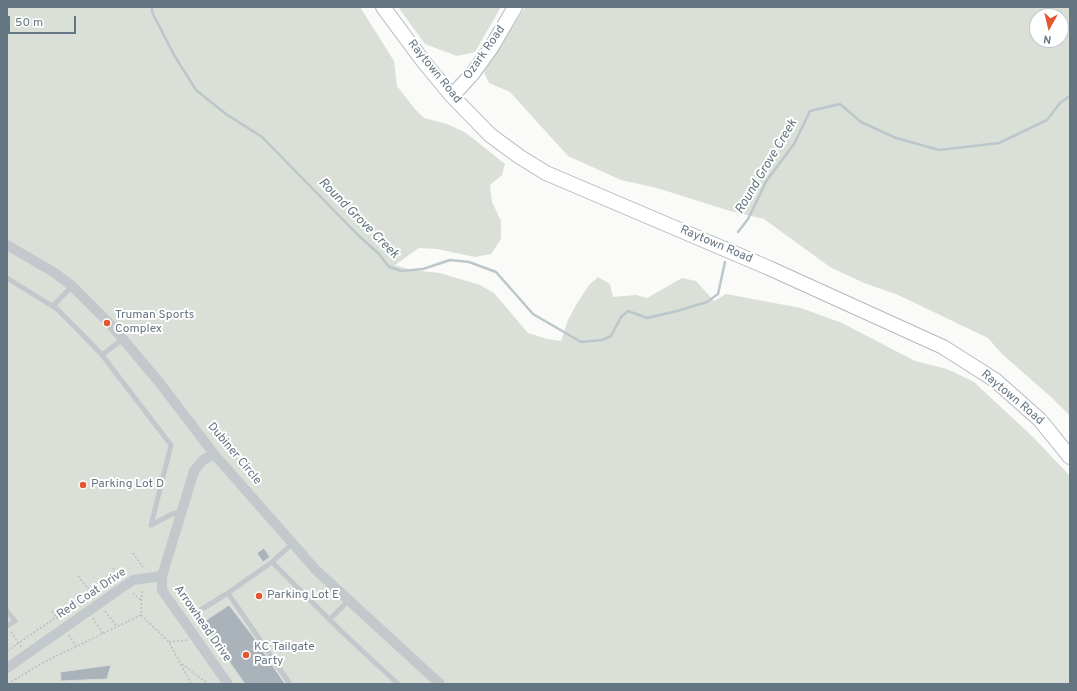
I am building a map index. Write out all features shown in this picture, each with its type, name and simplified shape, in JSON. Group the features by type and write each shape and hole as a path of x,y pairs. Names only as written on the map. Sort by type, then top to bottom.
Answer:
{"main road":[{"name":"Raytown Road","path":"383,7 423,61 452,96 490,135 520,157 546,173 769,268 943,347 995,380 1040,420 1070,457"},
{"name":"Ozark Road","path":"452,96 473,73 491,48 515,7"}],"street":[{"name":"Dubiner Circle","path":"7,245 36,261 72,286 123,339 214,454 316,570 440,684"},
{"path":"162,576 194,471 203,460 214,454"},
{"name":"Arrowhead Drive","path":"162,576 162,590 228,684"},
{"name":"Red Coat Drive","path":"7,668 133,580 162,576"}],"lane":[{"path":"7,278 52,306 102,355 171,445 152,525 172,514 182,512"},
{"path":"52,306 72,286"},
{"path":"102,355 123,339"},
{"path":"194,614 228,593 272,562 293,543"},
{"path":"272,562 329,620 398,684"},
{"path":"228,593 290,684"},
{"path":"329,620 348,600"},
{"path":"7,611 15,621 8,628"}],"path":[{"path":"133,553 143,567"},
{"path":"112,568 122,582"},
{"path":"78,576 96,599"},
{"path":"141,616 142,587"},
{"path":"128,589 142,601"},
{"path":"76,594 86,607"},
{"path":"7,652 81,600"},
{"path":"102,607 117,627"},
{"path":"52,610 61,624"},
{"path":"91,615 103,634"},
{"path":"8,684 42,663 141,616"},
{"path":"141,616 169,642 191,684"},
{"path":"8,628 24,650"},
{"path":"67,632 76,646"},
{"path":"169,642 197,639"},
{"path":"181,663 208,684"}],"shaded area":[{"path":"7,7 360,7 394,61 397,86 414,108 424,118 447,124 466,133 505,164 502,175 490,185 492,202 501,221 501,239 491,254 475,257 437,249 419,248 395,265 411,270 440,273 480,285 494,293 528,333 547,339 561,341 568,320 576,305 589,285 598,277 610,284 613,297 636,295 647,298 682,278 696,281 714,301 726,294 801,308 842,323 915,361 947,369 974,382 1033,437 1070,476 1070,684 7,684"},
{"path":"398,7 501,7 475,52 457,56 425,44"},
{"path":"525,7 1070,7 1070,416 1051,397 1002,354 988,338 896,294 864,283 830,267 764,219 730,211 657,188 621,180 568,156 510,92 489,83 484,72"}],"building":[{"path":"264,548 270,557 263,562 257,553"},
{"name":"KC Tailgate Party","path":"229,605 252,635 285,684 245,684 202,623"},
{"path":"111,665 107,679 61,681 60,672"}],"waterway":[{"name":"Round Grove Creek","path":"152,7 152,12 174,55 196,90 226,114 262,137 358,235 379,254 389,267 402,271 423,269 450,260 469,262 496,272 533,314 581,342 602,340 611,336 621,317 628,311 647,318 707,302 718,294 725,262"},
{"name":"Round Grove Creek","path":"738,232 748,219 767,180 794,144 810,111 840,104 861,122 896,138 939,150 999,143 1047,120 1060,103 1070,96"}],"place":[{"name":"Truman Sports Complex","path":"107,323"},
{"name":"Parking Lot D","path":"83,485"},
{"name":"Parking Lot E","path":"259,596"},
{"name":"KC Tailgate Party","path":"246,655"}]}
